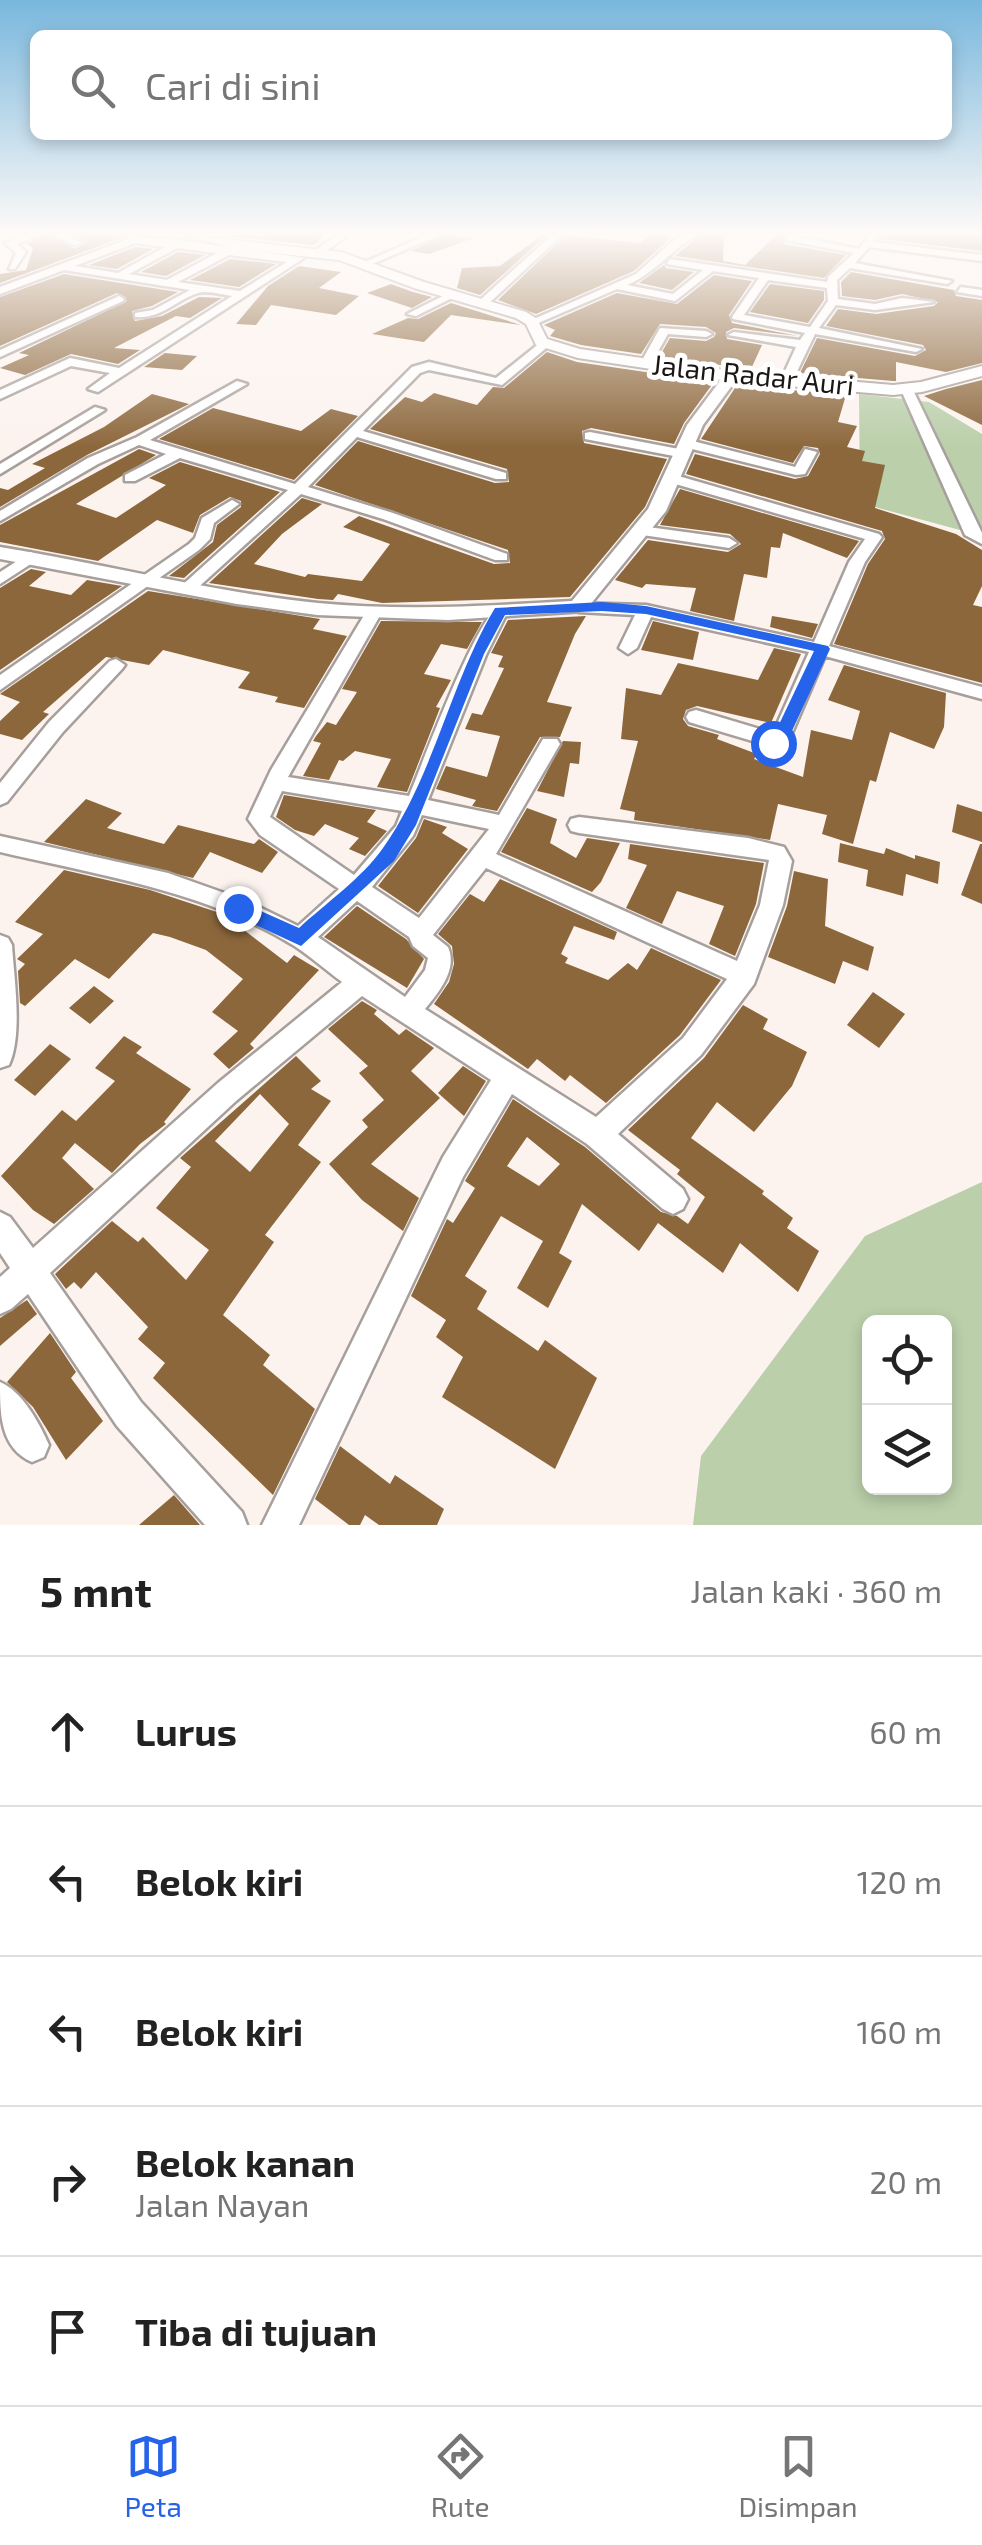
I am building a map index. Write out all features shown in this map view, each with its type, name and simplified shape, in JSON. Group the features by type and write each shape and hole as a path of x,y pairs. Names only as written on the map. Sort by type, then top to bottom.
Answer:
{"main road":[{"path":"493,306 532,322 536,337 545,344"},
{"name":"Jalan Radar Auri","path":"545,344 731,376 907,390 982,371"}],"street":[{"path":"0,354 104,306"},
{"path":"139,316 169,306"},
{"path":"94,389 219,306"},
{"path":"412,314 429,306"},
{"path":"532,322 569,306"},
{"path":"743,306 736,316 916,350"},
{"path":"786,382 803,344 829,306"},
{"path":"646,364 664,330 706,334"},
{"path":"734,334 803,344"},
{"path":"186,590 297,490 422,366 498,382 545,344"},
{"path":"0,395 64,364 75,362 122,372"},
{"path":"578,607 667,494 682,448 731,376"},
{"path":"0,517 92,461 140,440 241,384"},
{"path":"907,390 972,535 982,539"},
{"path":"0,470 98,410"},
{"path":"352,432 501,476"},
{"path":"590,436 682,448 796,471 810,452"},
{"path":"140,440 388,516 501,558"},
{"path":"130,478 178,453"},
{"path":"670,478 874,537 857,562 779,742 696,717"},
{"path":"0,684 199,543 208,521 232,504"},
{"path":"641,531 729,543"},
{"path":"0,553 186,590 315,609 646,610 822,649 982,693"},
{"path":"0,580 31,557"},
{"path":"628,648 646,610"},
{"path":"301,938 358,888 396,844 477,654 500,611"},
{"path":"374,612 259,814 262,822 421,932 441,960 434,978 408,1012"},
{"path":"0,798 56,726 116,665"},
{"path":"421,932 482,857 550,744"},
{"path":"275,782 414,804 504,824"},
{"path":"579,826 718,842 770,850 780,856 776,901 745,976 721,1014 638,1101 597,1134"},
{"path":"0,844 168,882 238,908 301,938 361,982 597,1134 673,1199"},
{"path":"482,857 745,976"},
{"path":"0,945 0,1056"},
{"path":"0,1298 227,1092 361,982"},
{"path":"280,1525 453,1167 509,1075"},
{"path":"0,1227 129,1414 230,1525"},
{"path":"0,1399 32,1444"}],"green space":[{"path":"859,394 929,402 982,434 982,536 860,503"},
{"path":"982,1182 982,1525 693,1525 701,1456 865,1236"}],"building":[{"path":"0,306 88,306 0,346"},
{"path":"116,306 151,306 132,311 135,321 162,316 181,306 209,306 190,318 176,316 114,348 140,350 118,364 71,354 25,375 0,368 29,355 19,353"},
{"path":"251,306 270,306 256,325 236,324"},
{"path":"279,306 347,306 336,315"},
{"path":"444,306 461,306 521,325 451,315 424,342 372,334 408,318 418,319"},
{"path":"515,306 554,306 536,314"},
{"path":"587,306 735,306 729,315 732,323 798,336 734,328 726,332 727,339 762,345 751,369 659,357 670,338 706,341 714,337 716,333 706,327 660,324 641,354 550,336 555,330 544,325"},
{"path":"754,306 820,306 808,323 750,312"},
{"path":"933,306 982,306 982,363 946,372 896,362 896,381 800,373 817,338 915,356 926,350 923,345 826,326 838,309 876,314"},
{"path":"547,352 577,362 714,382 674,444 591,428 582,431 584,443 667,459 645,507 570,597 382,603 338,594 333,600 318,599 209,583 302,498 322,504 282,534 254,564 305,577 308,574 362,581 390,544 343,527 359,516 494,564 510,563 508,550 315,485 358,441 495,483 509,482 507,469 370,429 405,397 422,402 434,393 477,405 493,387 504,388"},
{"path":"165,353 197,356 182,370 144,367"},
{"path":"982,380 982,425 924,396 946,389"},
{"path":"737,385 846,395 838,422 857,426 847,447 865,451 862,461 885,465 875,508 956,534 982,550 982,586 973,605 982,607 982,683 834,644 868,564 885,539 882,531 686,474 695,454 795,479 808,476 820,454 818,448 804,446 793,463 701,439"},
{"path":"152,394 189,404 87,455 0,507 0,488 8,490 45,468 32,464 104,427"},
{"path":"213,408 301,431 331,409 358,416 294,480 159,439"},
{"path":"139,449 156,455 76,504 116,518 166,485 149,478 180,462 280,492 184,578 169,576 213,542 217,525 241,507 241,501 230,497 200,515 193,533 157,520 98,561 0,542 0,525"},
{"path":"680,489 859,541 847,558 783,533 780,548 771,547 767,578 744,574 734,621 690,611 696,588 646,584 642,588 615,580 648,540 728,552 741,544 730,534 660,525"},
{"path":"31,569 46,572 29,586 71,595 87,580 122,586 0,670 0,588"},
{"path":"148,591 320,619 313,629 347,636 304,708 238,688 250,672 163,650 149,665 106,657 43,712 49,714 22,740 0,734 0,721 20,702 0,694"},
{"path":"586,616 547,702 572,707 560,737 540,737 497,811 472,806 476,800 436,789 446,766 487,777 500,736 465,729 472,713 482,715 504,668 498,667 503,656 491,653 508,620"},
{"path":"772,616 818,624 812,638 770,627"},
{"path":"381,621 482,622 467,649 441,644 424,674 451,680 436,707 440,708 407,792 377,787 391,759 355,751 339,760 329,780 303,776 321,743 313,741 316,736 327,722 336,725 357,692 342,689"},
{"path":"653,621 699,632 693,660 641,650"},
{"path":"774,648 801,654 771,723 697,706 686,710 683,719 688,726 719,735 717,739 757,754 754,759 803,777 811,730 852,740 860,711 828,700 844,665 946,693 944,727 934,749 890,732 876,782 870,780 853,844 822,834 827,815 778,804 770,840 634,820 635,812 620,809 638,741 621,739 626,688 661,695 678,663 758,680"},
{"path":"563,741 581,742 579,764 570,763 564,797 537,791"},
{"path":"284,795 376,810 367,822 387,831 365,856 349,849 359,838 325,824 314,836 295,830 276,817"},
{"path":"86,799 122,813 107,828 164,844 178,825 254,844 259,839 278,852 262,873 210,852 193,878 44,842"},
{"path":"957,804 982,812 982,842 952,832"},
{"path":"527,808 557,819 550,843 576,858 587,838 620,843 592,892 501,852"},
{"path":"424,819 447,827 442,833 468,849 418,913 378,886 416,838"},
{"path":"840,843 884,854 886,848 915,859 915,855 940,862 938,884 906,874 903,896 866,886 868,870 838,862"},
{"path":"630,844 764,863 756,904 735,956 709,944 724,906 677,891 662,924 626,908 647,865 628,859"},
{"path":"982,844 982,904 961,895"},
{"path":"64,870 150,890 223,914 287,963 294,955 319,970 250,1044 254,1048 229,1069 213,1054 238,1031 212,1012 243,979 206,950 170,937 153,933 109,979 75,959 25,1006 20,1003 18,971 25,964 17,959 43,934 15,922"},
{"path":"794,871 828,879 825,926 874,947 868,971 843,961 835,984 768,957 787,906"},
{"path":"500,879 617,932 614,940 574,926 561,954 568,958 565,963 608,980 628,963 637,970 651,948 721,980 680,1035 606,1103 570,1075 565,1081 537,1059 528,1069 434,1004 449,982 454,964 452,946 438,934 470,894 484,902"},
{"path":"357,906 406,939 424,959 407,988 324,937"},
{"path":"94,986 114,1001 90,1024 69,1008"},
{"path":"873,992 905,1014 879,1048 847,1025"},
{"path":"362,1001 377,1010 374,1014 399,1035 406,1029 434,1048 411,1071 440,1098 371,1164 419,1198 403,1231 362,1200 329,1164 368,1127 362,1120 384,1100 359,1073 368,1066 328,1029"},
{"path":"743,1005 768,1019 763,1029 807,1052 792,1086 754,1132 717,1102 691,1138 764,1191 762,1194 793,1218 787,1228 819,1251 798,1292 740,1243 723,1273 658,1223 639,1251 582,1204 559,1253 572,1261 548,1308 517,1288 543,1241 501,1216 465,1276 487,1291 477,1309 538,1351 545,1340 597,1378 555,1469 442,1397 463,1357 436,1337 446,1320 411,1296 447,1219 453,1223 475,1188 465,1181 513,1099 585,1147 661,1212 688,1224 705,1197 677,1174 680,1170 628,1130 704,1058","holes":["527,1137 560,1164 539,1186 507,1166"]},
{"path":"124,1036 142,1047 136,1053 191,1089 166,1124 112,1173 75,1143 62,1158 94,1189 54,1224 33,1210 1,1176 62,1110 76,1121 115,1081 95,1068"},
{"path":"50,1044 71,1059 35,1096 14,1080"},
{"path":"296,1056 321,1081 311,1089 331,1101 298,1145 321,1162 265,1235 274,1242 223,1315 270,1355 263,1365 315,1409 273,1495 153,1378 165,1363 138,1339 148,1327 96,1272 81,1289 74,1282 66,1289 55,1274 112,1221 138,1242 143,1237 186,1280 209,1250 156,1208 191,1167 180,1158","holes":["260,1094 289,1124 250,1172 215,1141"]},
{"path":"463,1066 486,1081 464,1116 438,1093"},
{"path":"27,1300 37,1314 0,1346 0,1318"},
{"path":"50,1333 76,1372 71,1378 103,1421 66,1460 33,1407 7,1382"},
{"path":"340,1446 390,1484 395,1475 444,1509 437,1525 379,1525 365,1515 360,1525 349,1525 315,1499"},
{"path":"174,1495 200,1525 139,1525"}],"route":[{"path":"238,908 301,938 358,888 387,856 410,820 477,654 500,611 602,606 646,610 822,649 779,742 773,743"}]}
